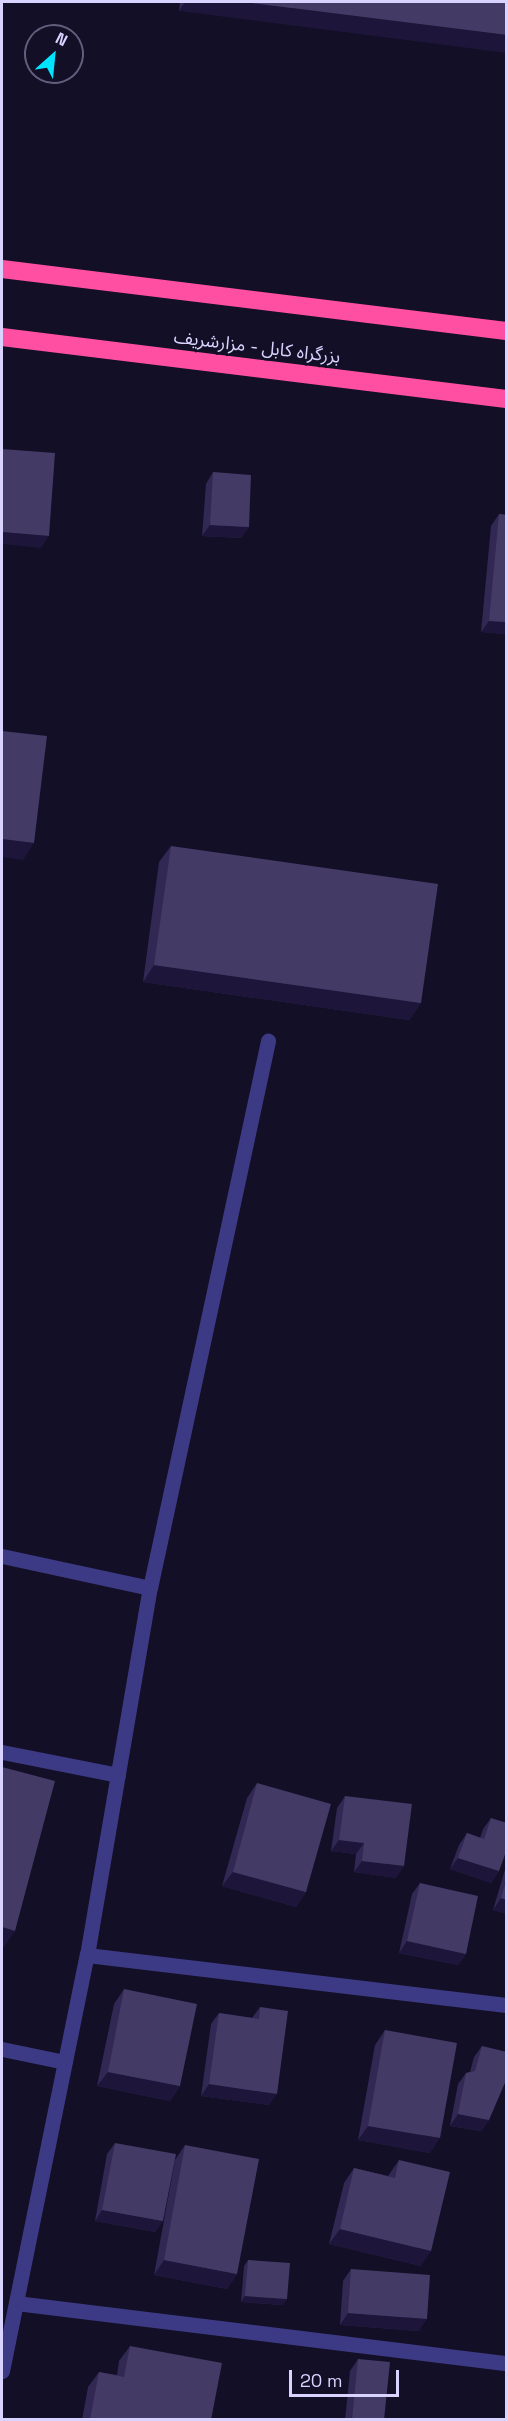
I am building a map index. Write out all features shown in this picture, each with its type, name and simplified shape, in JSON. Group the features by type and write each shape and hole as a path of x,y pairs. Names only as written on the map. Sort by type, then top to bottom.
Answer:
{"highway":[{"path":"2,269 507,330"},
{"name":"بزرگراه کابل - مزارشریف","path":"2,337 507,399"}],"street":[{"path":"2,2371 87,1955 150,1588 268,1041"},
{"path":"2,1556 150,1588"},
{"path":"2,1752 118,1775"},
{"path":"87,1955 507,2005"},
{"path":"2,2049 65,2062"},
{"path":"16,2303 507,2363"}],"building":[{"path":"245,2 507,2 507,35"},
{"path":"2,449 55,453 49,536 2,532"},
{"path":"213,472 251,475 249,527 210,525"},
{"path":"499,514 507,515 507,622 489,621"},
{"path":"2,731 47,736 34,843 2,839"},
{"path":"171,846 438,884 421,1003 154,965"},
{"path":"2,1767 55,1781 15,1931 2,1927"},
{"path":"257,1783 331,1804 306,1892 233,1872"},
{"path":"345,1796 412,1804 404,1866 362,1861 364,1843 339,1840"},
{"path":"491,1818 507,1823 507,1849 499,1871 458,1858 467,1833 484,1839"},
{"path":"507,1878 507,1900 501,1898"},
{"path":"420,1883 478,1896 466,1954 407,1941"},
{"path":"124,1989 197,2004 180,2086 108,2072"},
{"path":"260,2007 288,2011 277,2094 209,2084 219,2013 259,2019"},
{"path":"385,2030 457,2043 440,2138 368,2126"},
{"path":"482,2046 507,2052 507,2078 489,2120 458,2114 466,2073 475,2071"},
{"path":"115,2143 176,2154 163,2221 102,2210"},
{"path":"185,2145 259,2159 237,2274 164,2260"},
{"path":"399,2160 450,2172 431,2251 340,2229 354,2168 395,2178"},
{"path":"248,2260 290,2263 287,2299 245,2296"},
{"path":"351,2269 430,2275 427,2319 348,2313"},
{"path":"130,2346 222,2363 211,2420 90,2420 99,2372 124,2377"},
{"path":"358,2359 390,2362 384,2420 352,2420"}]}
